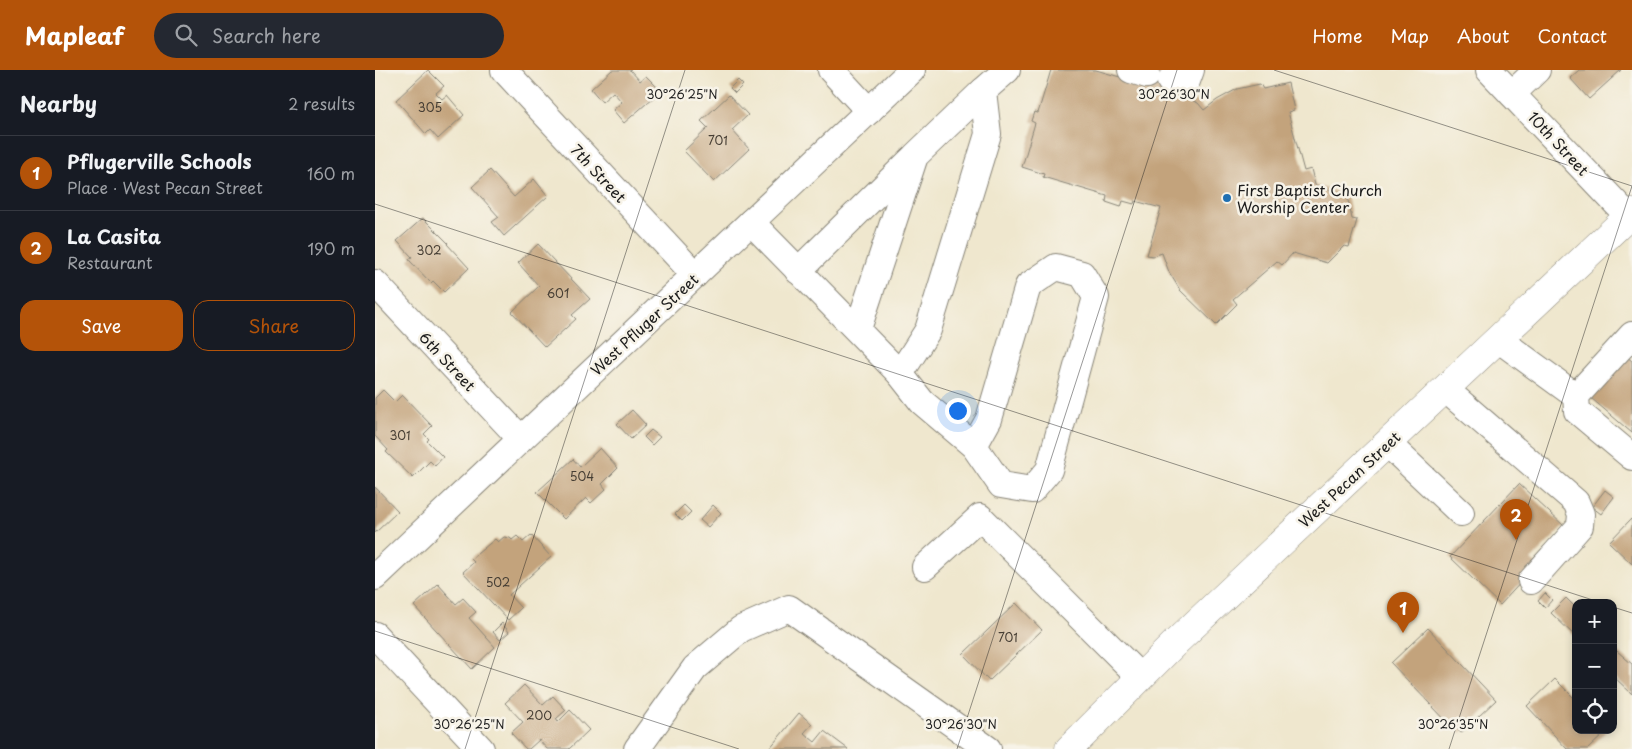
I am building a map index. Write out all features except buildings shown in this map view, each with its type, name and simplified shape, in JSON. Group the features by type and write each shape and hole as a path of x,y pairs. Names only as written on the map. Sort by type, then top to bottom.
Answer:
{"main road":[{"name":"West Pecan Street","path":"1069,749 1183,635 1631,216"}],"street":[{"name":"7th Street","path":"504,70 695,275"},
{"path":"831,70 869,111"},
{"name":"West Pfluger Street","path":"375,577 912,70"},
{"path":"799,271 915,156 1007,70"},
{"name":"10th Street","path":"1489,70 1631,216"},
{"path":"1512,94 1537,70"},
{"path":"900,374 928,330 988,134 983,91"},
{"path":"858,329 915,156"},
{"path":"751,222 858,329 900,374 922,402 974,446 1001,485 1032,490 1049,470 1096,297 1082,274 1056,267 1028,286 989,419 974,446"},
{"name":"6th Street","path":"375,284 521,439"},
{"path":"1632,336 1576,396 1577,411 1632,457"},
{"path":"1498,339 1576,396"},
{"path":"1445,389 1576,502 1581,514 1580,526 1531,581"},
{"path":"1387,443 1461,513"},
{"path":"925,567 980,517 1140,677"},
{"path":"637,749 695,668 741,629 789,608 988,749"},
{"path":"375,635 481,749"}],"place":[{"name":"First Baptist Church Worship Center","path":"1227,198"},
{"name":"La Casita","path":"1516,540"},
{"name":"Pflugerville Schools","path":"1403,633"}]}
